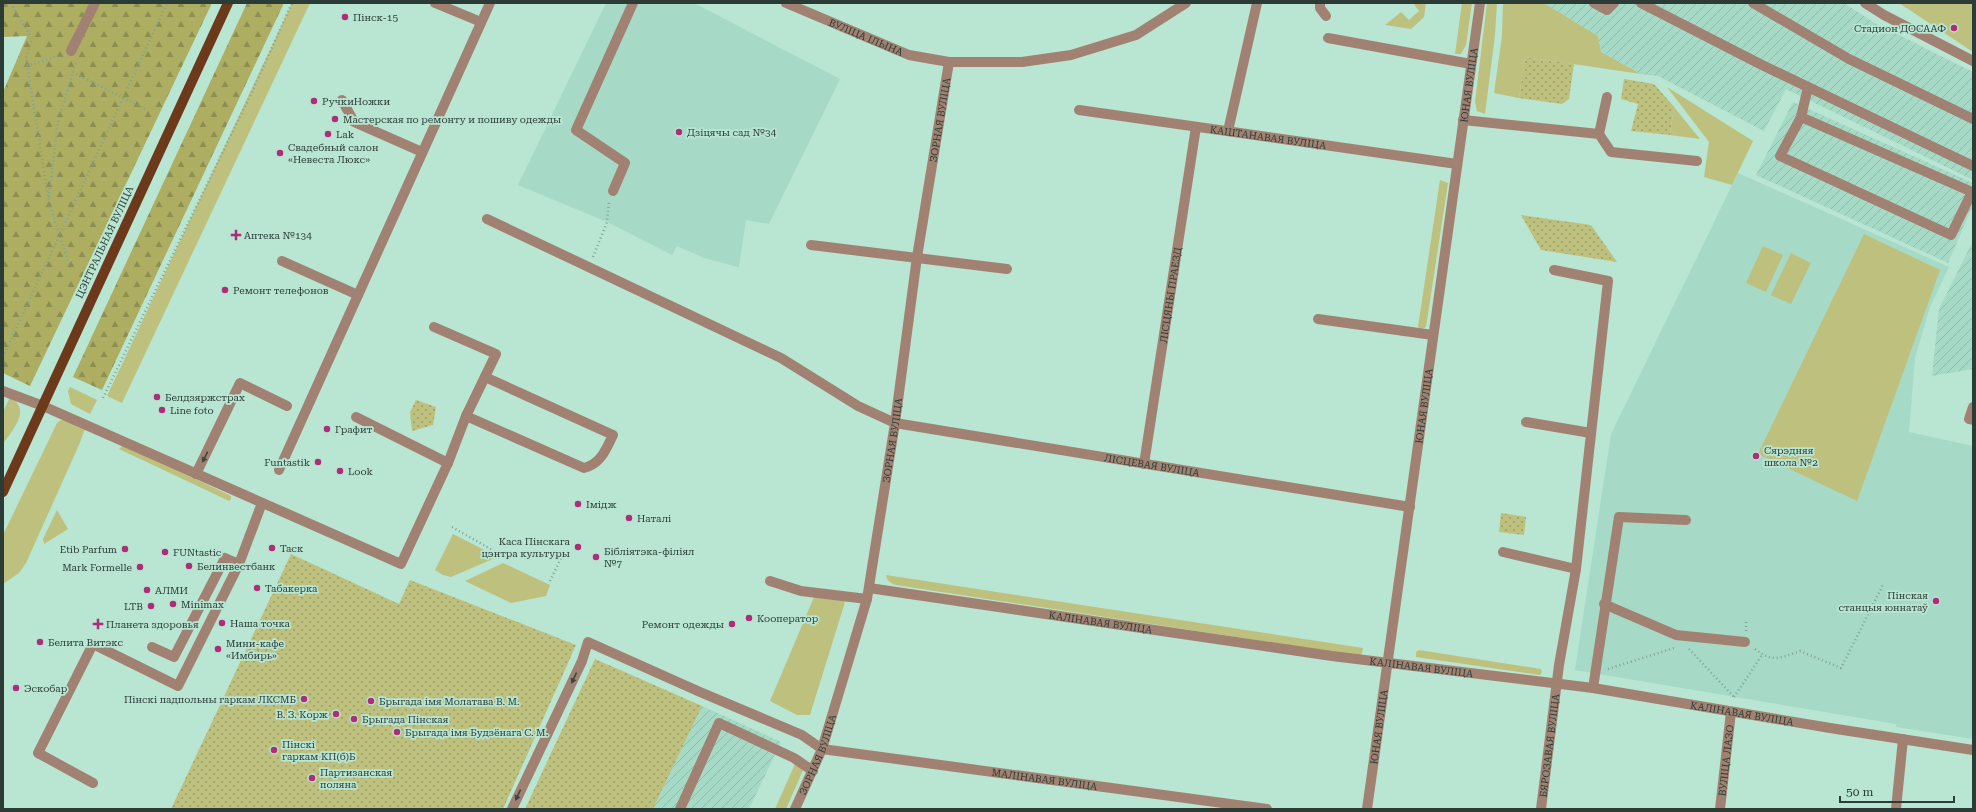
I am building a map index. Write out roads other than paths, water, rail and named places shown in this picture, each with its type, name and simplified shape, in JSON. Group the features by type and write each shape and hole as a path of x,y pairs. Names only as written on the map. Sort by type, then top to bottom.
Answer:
{"main road":[{"name":"ЦЭНТРАЛЬНАЯ ВУЛІЦА","path":"3,492 228,3"}],"street":[{"path":"71,51 95,3"},
{"path":"435,3 481,22"},
{"path":"279,470 490,3"},
{"path":"613,190 625,163 576,130 633,3"},
{"name":"ВУЛІЦА ІЛЬІНА","path":"786,3 909,55 949,62"},
{"path":"949,62 1022,62 1071,55 1136,35 1186,3"},
{"path":"1228,132 1256,3"},
{"path":"1320,3 1320,8 1326,16"},
{"name":"ЮНАЯ ВУЛІЦА","path":"1367,809 1480,3"},
{"path":"1594,3 1608,10 1614,3"},
{"path":"1641,3 1808,87 1973,166"},
{"path":"1753,3 1849,59 1973,119"},
{"path":"1865,3 1884,15 1973,61"},
{"path":"1328,38 1471,64"},
{"name":"ЗОРНАЯ ВУЛІЦА","path":"796,809 822,749 867,599 895,423 917,257 949,62"},
{"path":"1800,117 1972,192 1951,235 1780,156 1800,117 1808,87"},
{"path":"1607,97 1599,134 1611,152 1697,161"},
{"path":"342,100 354,122 422,152"},
{"name":"КАШТАНАВАЯ ВУЛІЦА","path":"1079,110 1457,164"},
{"path":"1463,120 1599,134"},
{"name":"ЛІСЦЯНЫ ПРАЕЗД","path":"1144,464 1196,127"},
{"name":"ЛІСЦЕВАЯ ВУЛІЦА","path":"486,219 781,358 858,406 895,423 1410,507"},
{"path":"811,244 1007,269"},
{"path":"282,261 358,295"},
{"name":"БЯРОЗАВАЯ ВУЛІЦА","path":"1541,809 1558,683 1559,665 1576,569 1608,281 1554,270"},
{"path":"1318,319 1433,335"},
{"path":"3,391 43,406 401,564 448,463 466,416 496,354 434,327"},
{"path":"466,416 584,468 593,466 600,461 613,435 484,377"},
{"path":"196,474 240,383 287,406"},
{"path":"1973,407 1969,419 1973,420"},
{"path":"356,417 448,463"},
{"path":"1526,422 1591,433"},
{"path":"93,783 38,754 93,644 178,686 239,564 262,503"},
{"path":"1593,688 1604,604 1619,517 1686,520"},
{"path":"1503,552 1576,569"},
{"path":"152,647 174,657 225,558 239,564"},
{"path":"770,581 801,591 867,599"},
{"name":"КАЛІНАВАЯ ВУЛІЦА","path":"869,588 1387,664 1558,683 1732,707 1903,739 1973,750"},
{"path":"1604,604 1676,635 1746,642"},
{"path":"512,809 582,661 588,642 700,692 802,734 822,749"},
{"name":"ВУЛІЦА ЛАЗО","path":"1720,809 1732,707"},
{"path":"680,809 720,723 794,758 813,772"},
{"path":"1896,809 1903,739"},
{"name":"МАЛІНАВАЯ ВУЛІЦА","path":"822,749 1267,809"}],"place":[{"name":"Пінск-15","path":"345,17"},
{"name":"Стадион ДОСААФ","path":"1954,28"},
{"name":"РучкиНожки","path":"314,101"},
{"name":"Мастерская по ремонту и пошиву одежды","path":"335,119"},
{"name":"Дзіцячы сад №34","path":"679,132"},
{"name":"Lak","path":"328,134"},
{"name":"Свадебный салон «Невеста Люкс»","path":"280,153"},
{"name":"Аптека №134","path":"236,235"},
{"name":"Ремонт телефонов","path":"225,290"},
{"name":"Белдзяржстрах","path":"157,397"},
{"name":"Line foto","path":"162,410"},
{"name":"Графит","path":"327,429"},
{"name":"Сярэдняя школа №2","path":"1756,456"},
{"name":"Funtastik","path":"318,462"},
{"name":"Look","path":"340,471"},
{"name":"Імідж","path":"578,504"},
{"name":"Наталі","path":"629,518"},
{"name":"Каса Пінскага цэнтра культуры","path":"578,547"},
{"name":"Таск","path":"272,548"},
{"name":"Etib Parfum","path":"125,549"},
{"name":"FUNtastic","path":"165,552"},
{"name":"Бібліятэка-філіял №7","path":"596,557"},
{"name":"Белинвестбанк","path":"189,566"},
{"name":"Mark Formelle","path":"140,567"},
{"name":"Табакерка","path":"257,588"},
{"name":"АЛМИ","path":"147,590"},
{"name":"Пінская станцыя юннатаў","path":"1936,601"},
{"name":"Minimax","path":"173,604"},
{"name":"LTB","path":"151,606"},
{"name":"Кооператор","path":"749,618"},
{"name":"Наша точка","path":"222,623"},
{"name":"Планета здоровья","path":"98,624"},
{"name":"Ремонт одежды","path":"732,624"},
{"name":"Белита Витэкс","path":"40,642"},
{"name":"Мини-кафе «Имбирь»","path":"218,649"},
{"name":"Эскобар","path":"16,688"},
{"name":"Пінскі падпольны гаркам ЛКСМБ","path":"304,699"},
{"name":"Брыгада імя Молатава В. М.","path":"371,701"},
{"name":"В. З. Корж","path":"336,714"},
{"name":"Брыгада Пінская","path":"354,719"},
{"name":"Брыгада імя Будзёнага С. М.","path":"397,732"},
{"name":"Пінскі гаркам КП(б)Б","path":"274,750"},
{"name":"Партизанская поляна","path":"312,778"}]}
